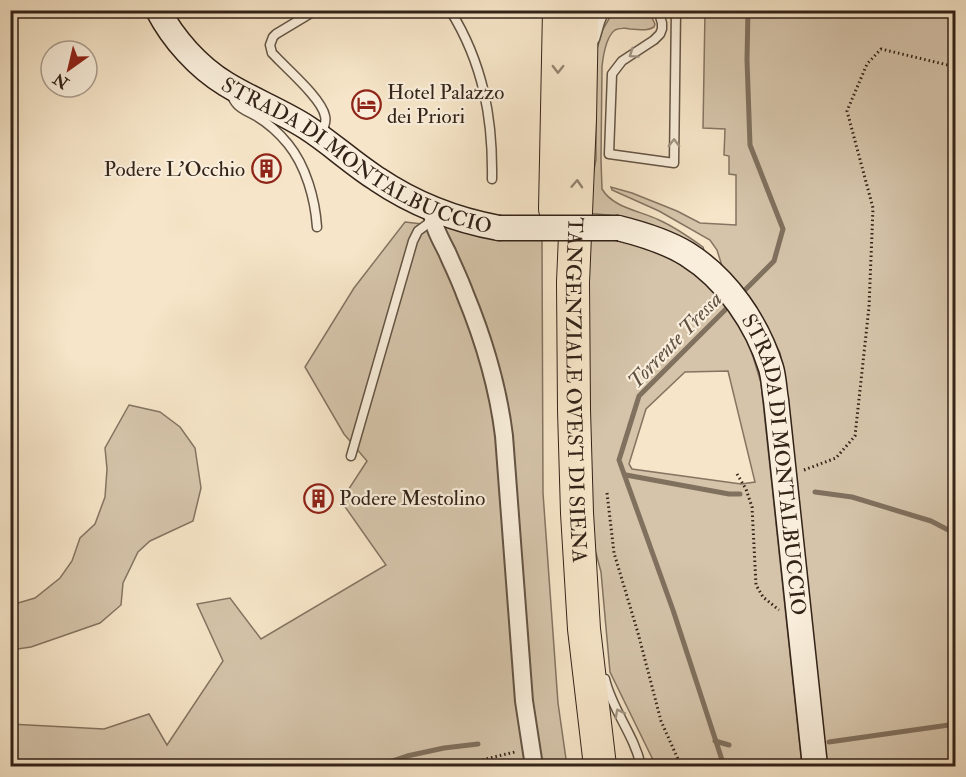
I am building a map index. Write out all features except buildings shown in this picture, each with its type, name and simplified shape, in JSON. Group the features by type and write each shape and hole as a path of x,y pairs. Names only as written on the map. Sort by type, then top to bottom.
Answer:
{"highway":[{"name":"TANGENZIALE OVEST DI SIENA","path":"559,10 553,396 557,513 565,633 580,766"},
{"name":"TANGENZIALE OVEST DI SIENA","path":"582,10 573,282 576,513 584,629 600,766"}],"street":[{"name":"STRADA DI MONTALBUCCIO","path":"158,10 193,57 217,78 282,113 320,137 432,215 499,228 618,228 640,233 687,254 721,283 755,329 771,370 815,766"},
{"path":"432,215 478,326 499,400 504,436 524,701 534,766"}],"lane":[{"path":"316,10 276,34 270,45 272,53 312,94 326,116 320,137"},
{"path":"450,10 470,46 482,81 490,127 492,179"},
{"path":"592,50 605,10"},
{"path":"658,10 662,23 660,34 622,61 612,74 609,154 674,164 676,13 666,10"},
{"path":"580,119 590,62"},
{"path":"232,88 236,104 265,122 283,138 294,153 312,193 317,227"},
{"path":"351,456 413,241 418,231 432,215"},
{"path":"576,513 590,556"},
{"path":"603,674 607,689 632,739 641,766"}],"path":[{"path":"784,472 807,470 836,458 855,436 869,307 873,208 847,111 867,64 881,49 956,67"},
{"path":"737,474 746,489 752,507 756,585 763,597 800,629"},
{"path":"607,493 614,553 662,721 681,766"},
{"path":"456,766 531,748"}],"shaded area":[{"path":"644,11 651,16 655,24 654,27 642,30 622,28 615,30 609,37 602,67 602,189 620,205 659,220 682,232 703,247 705,254 675,235 655,226 615,216 585,213 596,160 596,52 603,29 613,12"},
{"path":"705,11 955,11 955,766 826,766 790,418 780,353 763,320 722,266 717,250 710,240 659,211 612,190 611,187 677,211 700,223 736,225 736,175 729,174 729,156 724,155 725,129 703,128"},
{"path":"405,222 448,227 501,240 542,240 543,493 558,703 567,766 11,766 10,724 104,729 149,714 167,745 223,661 197,604 230,598 261,639 386,565 341,501 367,461 344,434 305,367 354,288"},
{"path":"585,239 613,239 653,251 691,272 722,300 735,317 750,347 761,383 802,766 656,766 610,672 601,572 586,516","holes":["728,371 755,482 741,484 632,469 629,464 646,409 685,372"]},
{"path":"129,405 160,412 180,427 195,448 201,488 193,521 150,541 138,552 123,583 121,605 100,623 31,647 11,650 11,605 35,598 60,578 72,561 80,538 95,524 105,497 107,469 105,448"}],"waterway":[{"name":"Torrente Tressa","path":"739,296 774,261 783,229 750,145 748,10"},
{"name":"Torrente Tressa","path":"724,766 673,610 619,460 639,396 731,304"},
{"path":"626,475 729,494 740,494"},
{"path":"815,492 852,497 931,521 956,534"},
{"path":"829,742 956,724"},
{"path":"715,741 729,745"},
{"path":"377,766 407,756 478,744"},
{"path":"696,766 701,766"}],"place":[{"name":"Hotel Palazzo dei Priori","path":"366,104"},
{"name":"Podere L'Occhio","path":"266,169"},
{"name":"Podere Mestolino","path":"318,498"}]}
